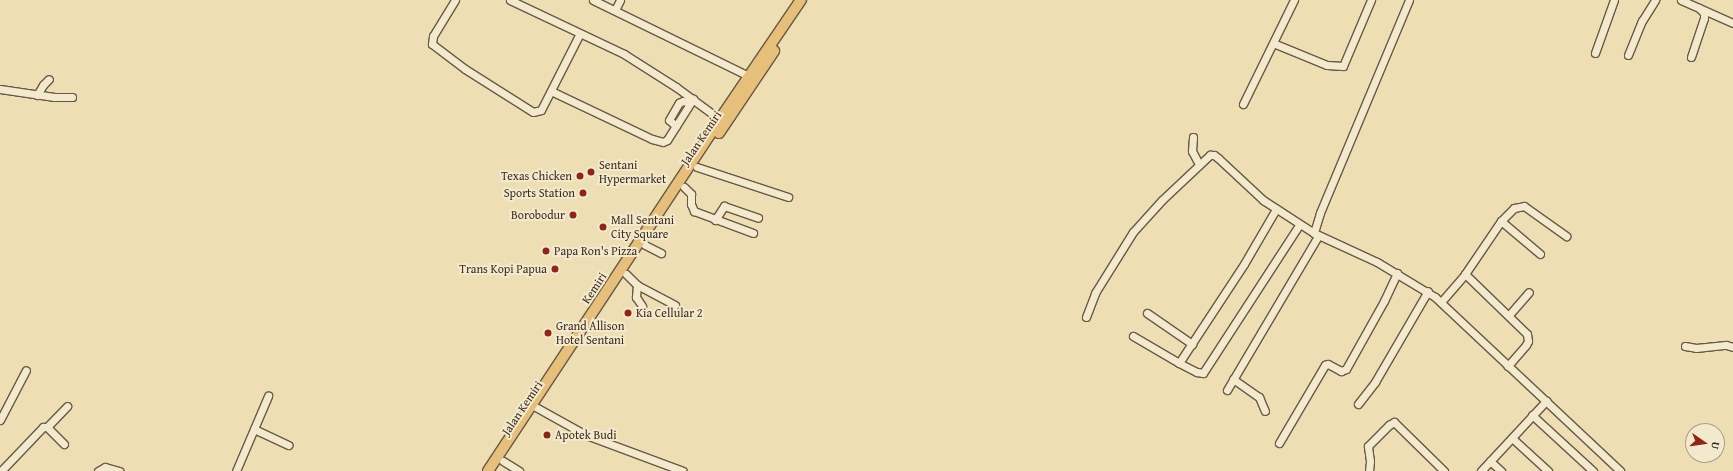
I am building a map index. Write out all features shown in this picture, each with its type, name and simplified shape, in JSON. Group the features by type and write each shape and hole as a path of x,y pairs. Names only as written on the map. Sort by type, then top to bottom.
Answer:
{"highway":[{"name":"Kemiri","path":"488,471 534,407 723,121 749,76 801,0"},
{"name":"Jalan Kemiri","path":"496,471 534,407 626,274 697,167 723,121 809,0"}],"street":[{"path":"455,0 433,36 432,44 465,69 533,112 541,110 552,91 580,33"},
{"path":"510,0 624,54 723,121"},
{"path":"594,0 749,76"},
{"path":"615,10 620,0"},
{"path":"1243,104 1294,0"},
{"path":"1273,43 1327,65 1343,66 1371,0"},
{"path":"1226,390 1316,235 1320,213 1409,0"},
{"path":"1595,53 1614,0"},
{"path":"1628,55 1642,21 1655,0"},
{"path":"1681,0 1733,23"},
{"path":"1691,57 1704,18 1704,13 1699,8"},
{"path":"37,95 42,85 49,79"},
{"path":"0,89 37,95 72,97"},
{"path":"552,91 657,141 663,142 667,140 692,101"},
{"path":"1193,137 1192,151 1199,164"},
{"path":"1086,317 1095,293 1133,232 1162,200 1199,164 1210,155 1214,155 1263,200 1299,225 1316,235 1364,256 1428,291 1620,471"},
{"path":"697,167 788,197"},
{"path":"684,187 691,194 692,208 694,211 753,233"},
{"path":"715,220 724,206 758,218"},
{"path":"1441,302 1465,274 1501,221 1514,208 1524,206 1566,236"},
{"path":"1179,363 1244,264 1276,209"},
{"path":"1501,221 1540,254"},
{"path":"1133,336 1179,363 1200,373 1205,372 1299,225"},
{"path":"645,245 661,253"},
{"path":"1279,443 1325,365 1328,364 1340,371 1346,369 1384,302 1397,273"},
{"path":"626,274 637,285 675,305"},
{"path":"1465,274 1508,315 1529,338 1526,345 1508,366"},
{"path":"637,285 637,300 642,306"},
{"path":"1358,404 1375,382 1428,291"},
{"path":"1508,315 1529,292"},
{"path":"1147,313 1192,344"},
{"path":"1685,346 1696,348 1726,345 1733,346"},
{"path":"0,420 26,370"},
{"path":"1233,379 1259,397 1265,411"},
{"path":"236,471 268,396"},
{"path":"1481,471 1546,401"},
{"path":"1,471 67,406"},
{"path":"534,407 586,435 683,471"},
{"path":"1532,416 1593,471"},
{"path":"1369,471 1370,461 1368,446 1394,422 1444,471"},
{"path":"47,427 64,444"},
{"path":"254,429 289,445"},
{"path":"1512,438 1548,471"},
{"path":"503,461 519,471"},
{"path":"1490,461 1501,471"},
{"path":"98,471 105,467 119,471"}],"place":[{"name":"Sentani Hypermarket","path":"591,172"},
{"name":"Texas Chicken","path":"580,176"},
{"name":"Sports Station","path":"583,193"},
{"name":"Borobodur","path":"573,215"},
{"name":"Mall Sentani City Square","path":"603,227"},
{"name":"Papa Ron's Pizza","path":"546,251"},
{"name":"Trans Kopi Papua","path":"555,269"},
{"name":"Kia Cellular 2","path":"628,313"},
{"name":"Grand Allison Hotel Sentani","path":"548,333"},
{"name":"Apotek Budi","path":"547,435"}]}
